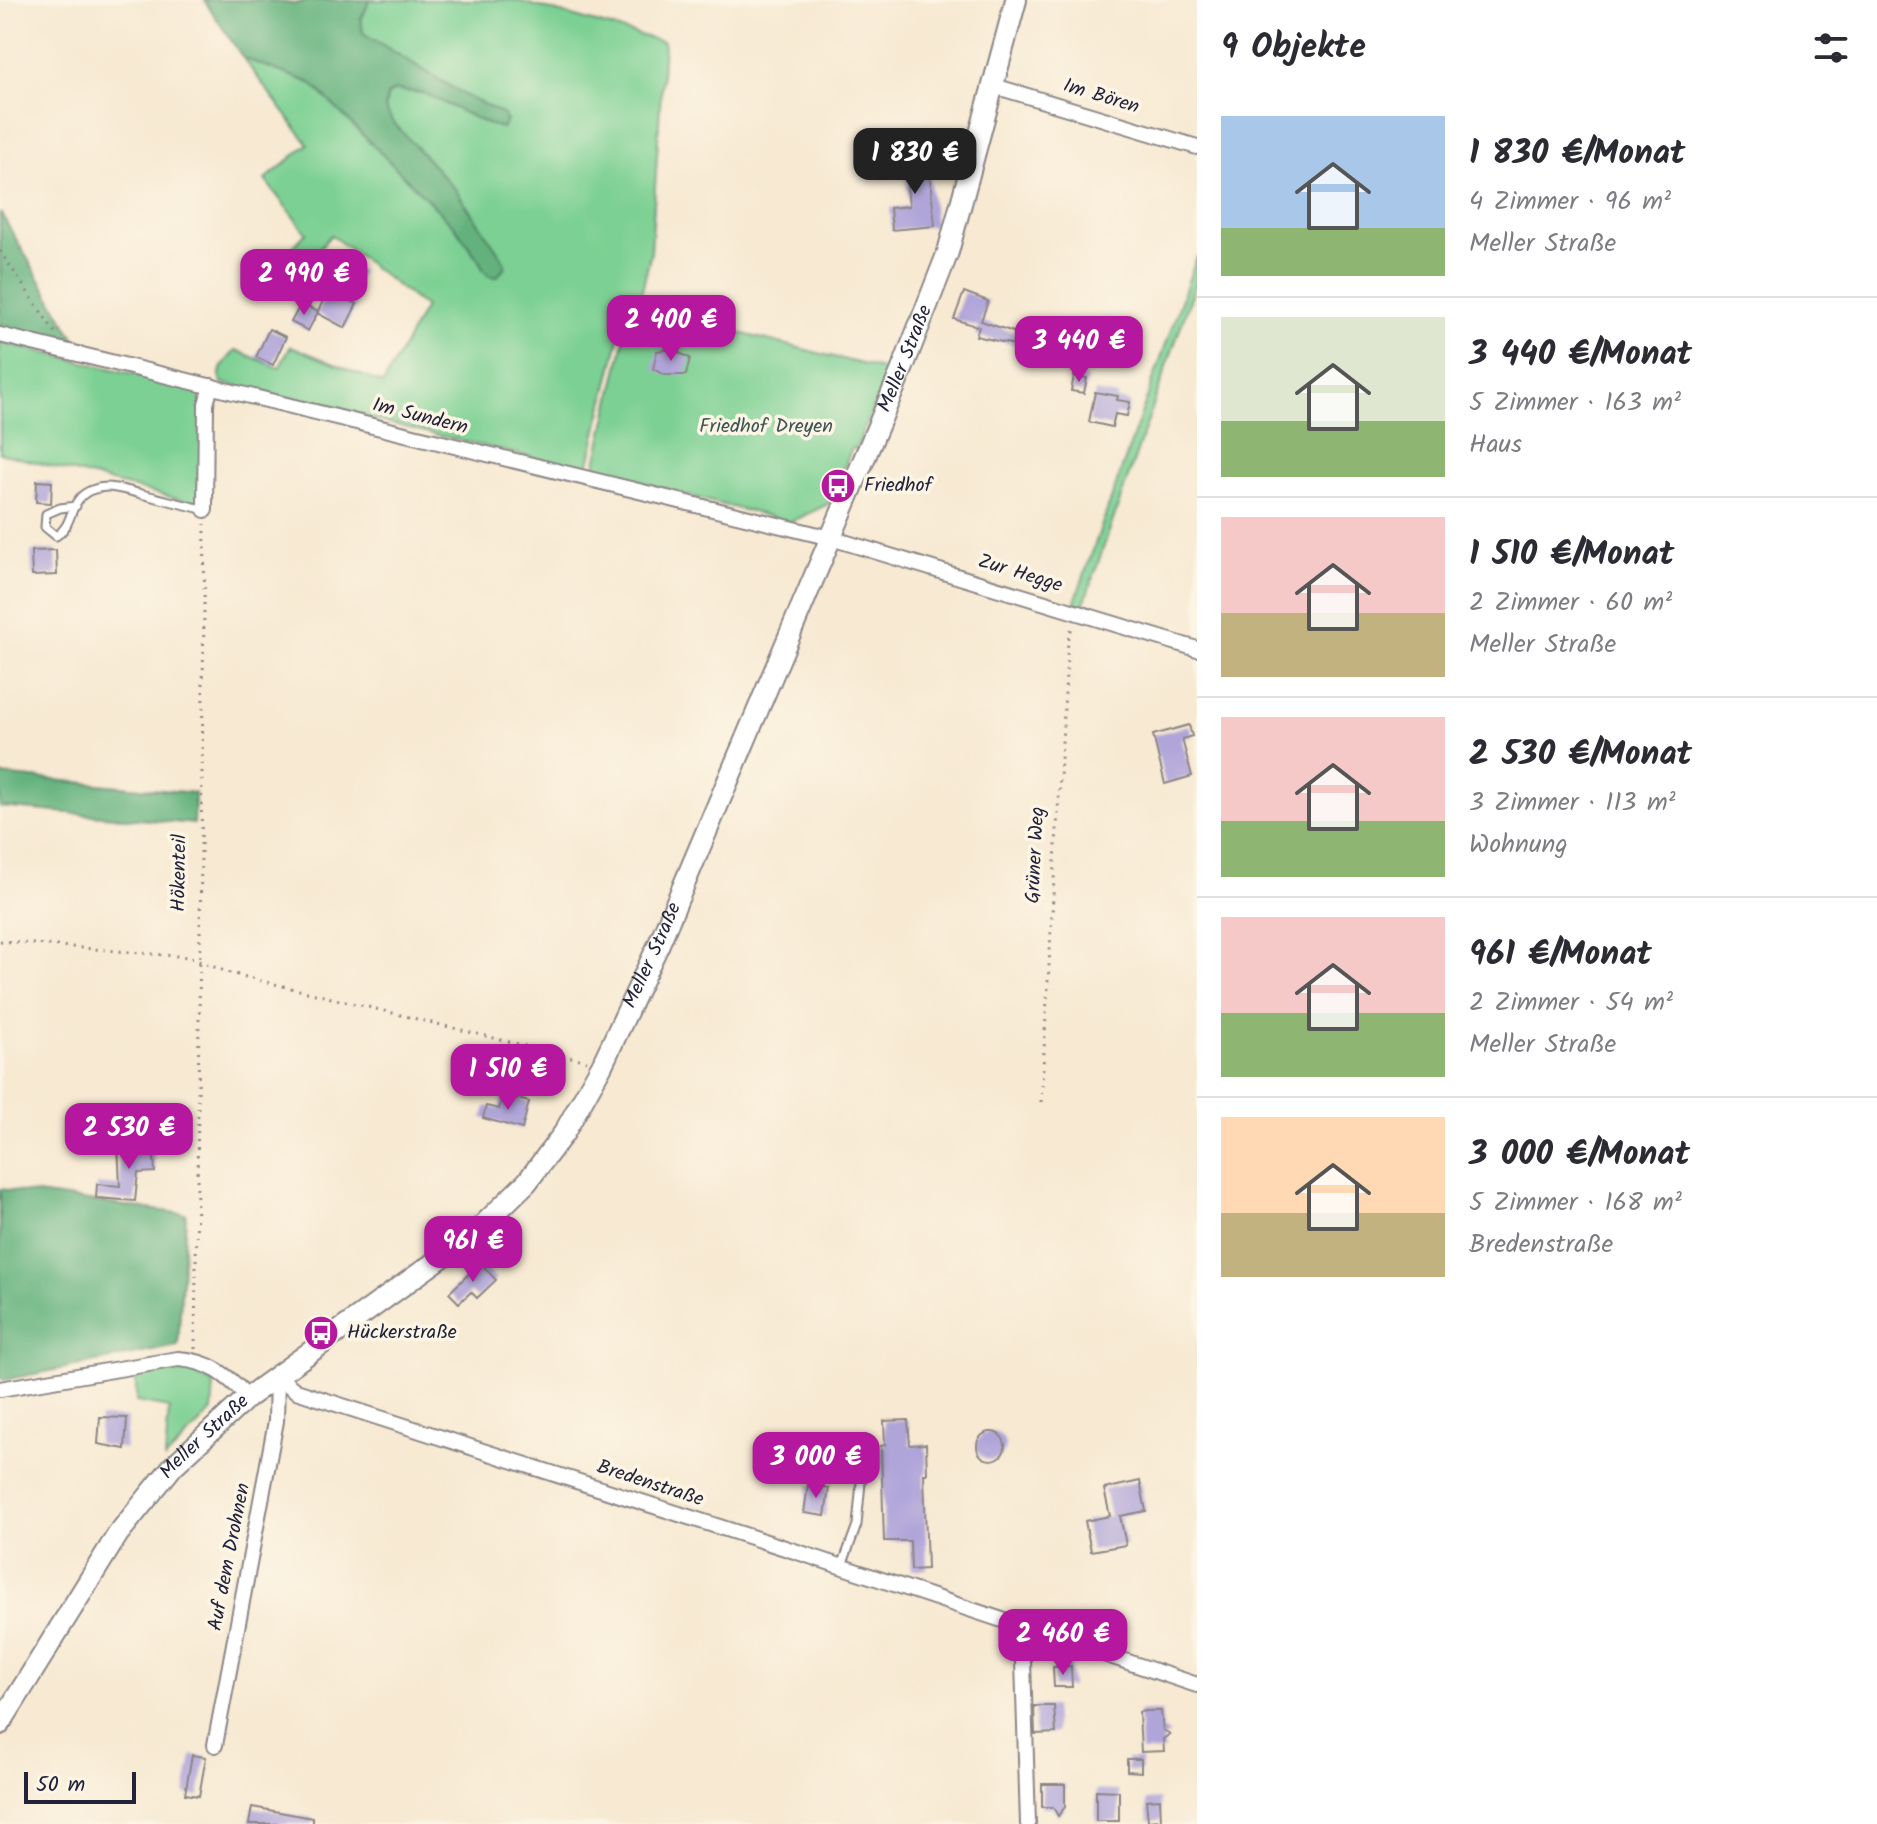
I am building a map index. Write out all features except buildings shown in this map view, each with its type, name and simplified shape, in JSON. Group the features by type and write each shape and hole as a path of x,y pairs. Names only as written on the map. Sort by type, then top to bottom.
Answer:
{"main road":[{"name":"Meller Straße","path":"0,1724 118,1534 173,1466 248,1397 474,1234 527,1182 564,1133 602,1065 658,946 948,252 1016,0"}],"street":[{"name":"Im Bören","path":"994,86 1197,147"},
{"name":"Im Sundern","path":"0,335 831,538"},
{"path":"205,510 206,404 211,386"},
{"name":"Zur Hegge","path":"831,538 1197,649"},
{"path":"0,1389 178,1359 196,1360 212,1366 230,1378 248,1397"},
{"name":"Bredenstraße","path":"277,1376 296,1391 842,1566 1197,1685"},
{"name":"Auf dem Drohnen","path":"215,1745 276,1421 277,1376"},
{"path":"1022,1628 1028,1824"}],"lane":[{"path":"76,506 46,514 45,527 56,536 61,534 76,506 79,499 91,490 109,487 205,510"},
{"path":"842,1566 857,1525 865,1440"}],"path":[{"path":"0,251 67,350"},
{"name":"Hökenteil","path":"196,1360 193,1337 205,510"},
{"name":"Grüner Weg","path":"1041,1102 1068,640 1075,612"},
{"path":"0,941 188,957 245,977 602,1065"}],"green space":[{"path":"204,0 265,0 295,4 308,0 370,0 361,19 363,33 466,96 503,114 507,121 502,128 487,124 424,93 394,90 387,96 385,108 392,121 455,189 501,256 505,266 497,277 489,276 484,271 455,227 311,83 243,58"},
{"name":"Friedhof Dreyen","path":"370,0 515,0 664,42 651,252 638,307 889,371 856,449 852,448 828,504 791,522 594,472 625,336 636,310 620,334 587,471 222,383 221,369 236,350 279,368 291,346 383,384 425,307 331,235 276,296 270,292 276,282 269,272 306,233 265,180 308,144 243,58 311,83 455,227 484,271 455,189 391,121 385,108 387,96 394,90 424,93 487,124 502,114 466,96 363,33 361,20"},
{"path":"0,213 2,215 77,343 0,328"},
{"path":"1197,256 1197,280 1083,606 1074,604"},
{"path":"0,342 201,390 201,505 0,453"},
{"path":"0,775 195,793 194,824 0,807"},
{"path":"0,1189 186,1214 178,1346 4,1380 0,1377"},
{"path":"169,1369 192,1371 214,1384 212,1411 165,1459 169,1408 136,1402 136,1374"}],"place":[{"name":"Friedhof","path":"838,486"},
{"name":"Hückerstraße","path":"321,1333"}]}
